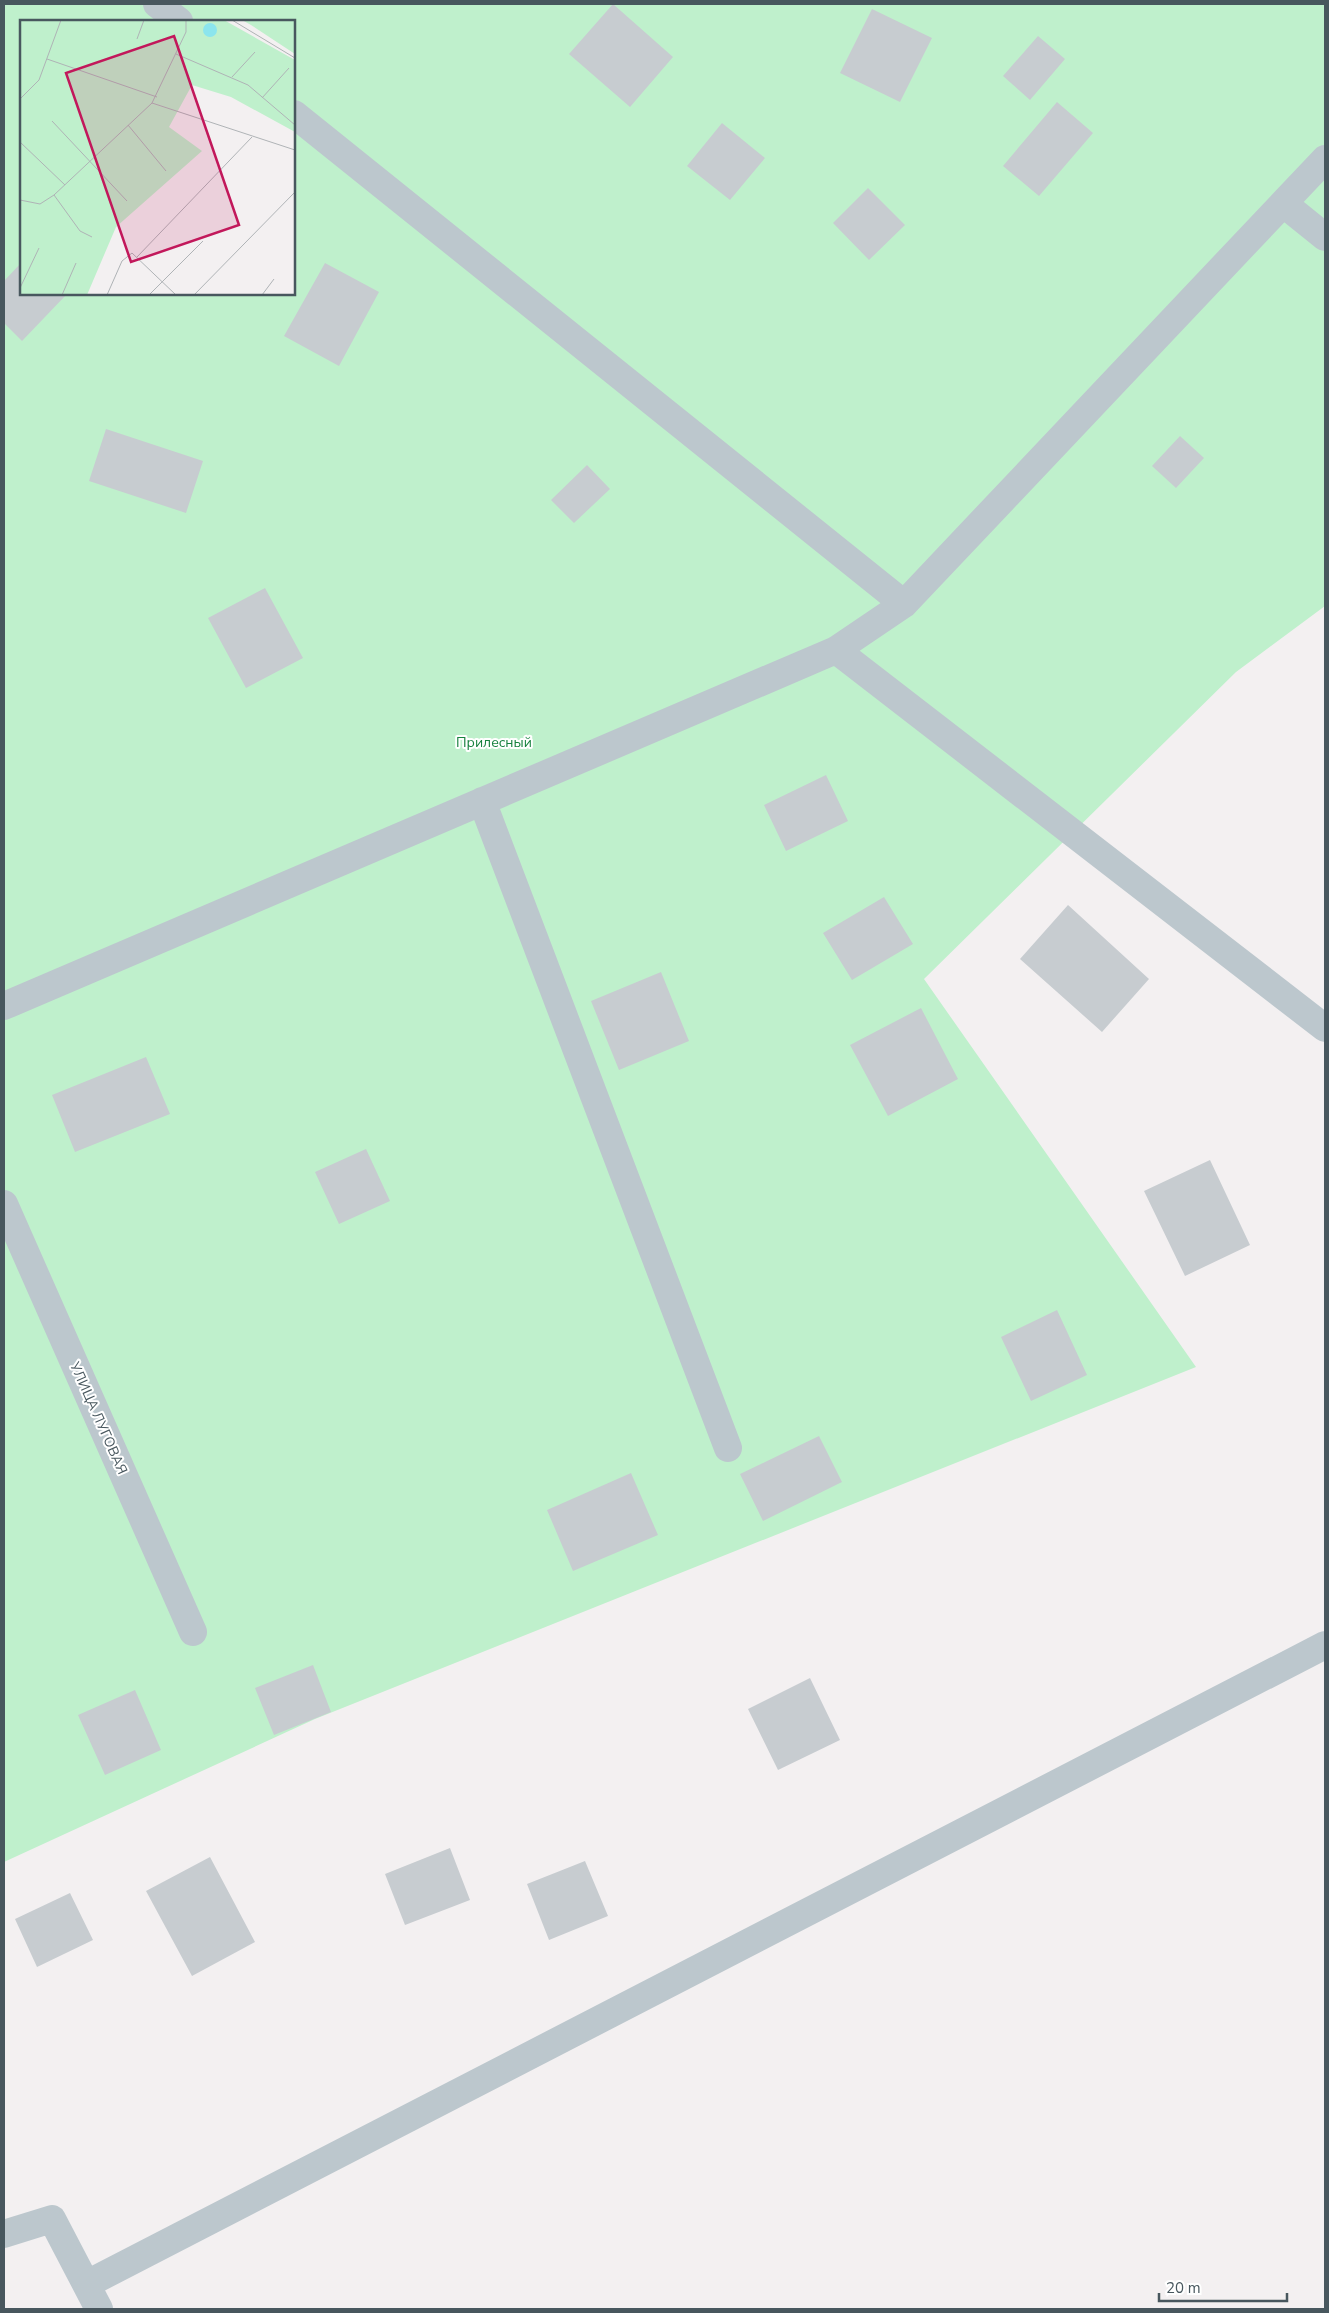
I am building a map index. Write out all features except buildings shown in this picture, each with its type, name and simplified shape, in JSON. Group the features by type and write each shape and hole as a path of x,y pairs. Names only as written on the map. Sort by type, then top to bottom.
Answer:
{"street":[{"path":"157,4 178,20"},
{"path":"295,115 904,604"},
{"path":"4,1006 836,650 904,604 1325,159"},
{"path":"1284,204 1325,237"},
{"path":"836,650 1325,1028"},
{"path":"482,801 728,1448"},
{"name":"УЛИЦА ЛУГОВАЯ","path":"4,1204 193,1632"},
{"path":"87,2284 1325,1645"},
{"path":"4,2234 52,2219 100,2309"}],"green space":[{"name":"Прилесный","path":"4,4 1325,4 1325,606 1236,672 924,979 1196,1367 315,1719 4,1862"}]}
